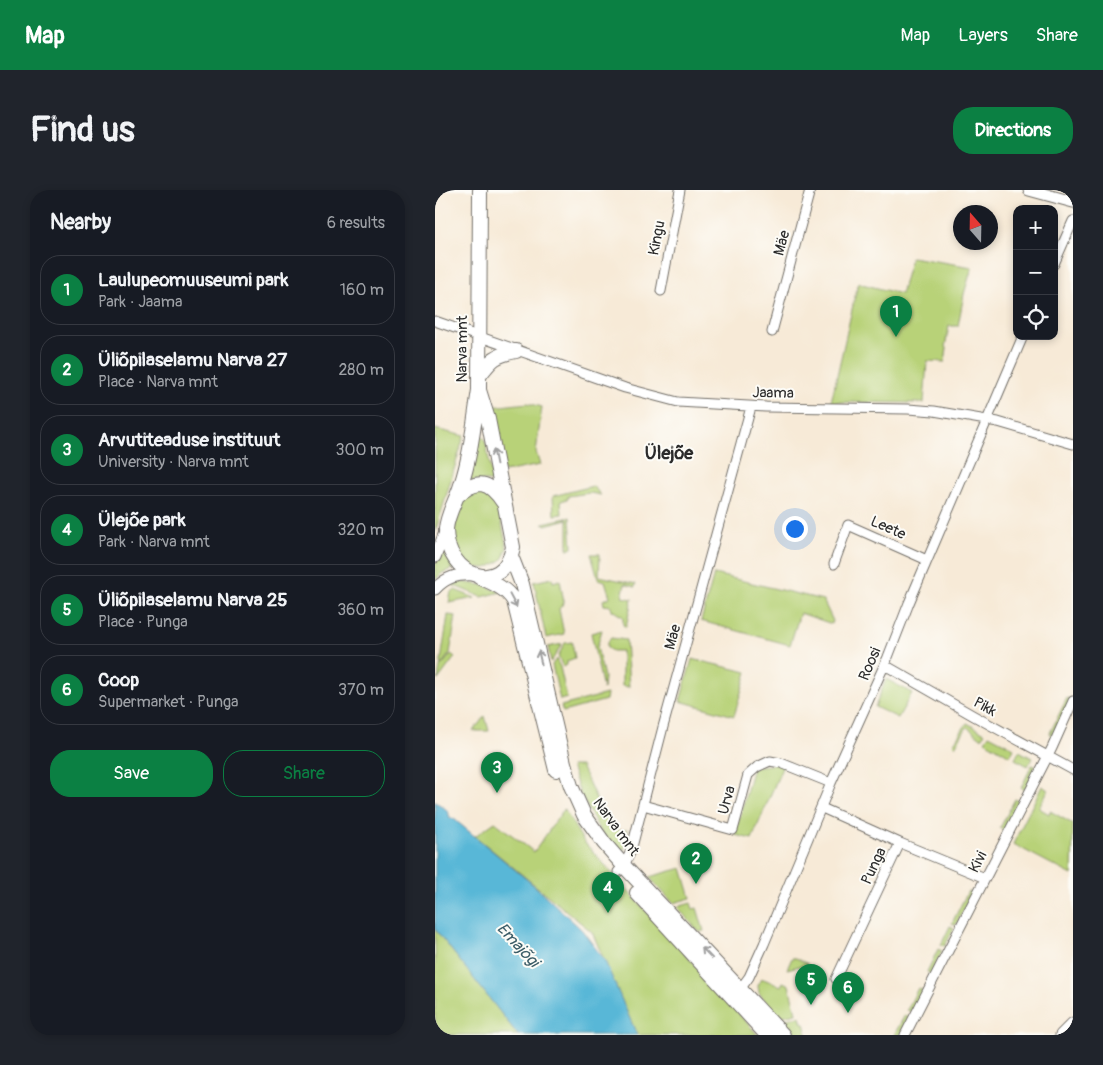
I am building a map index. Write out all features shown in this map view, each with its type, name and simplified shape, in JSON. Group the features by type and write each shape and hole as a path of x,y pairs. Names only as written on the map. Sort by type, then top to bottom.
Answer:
{"highway":[{"name":"Narva mnt","path":"480,190 479,390 488,419 505,505"},
{"path":"479,376 494,358 516,351"},
{"path":"457,496 473,485 482,484 494,490 505,505 513,547 507,564 493,574 473,575 467,572 457,562 451,552 446,529 457,496 461,486 472,437 479,390"},
{"name":"Narva mnt","path":"511,556 522,584 563,763 571,786 584,815 621,869"},
{"name":"Narva mnt","path":"473,575 499,586 515,601 558,777 575,816 588,836 737,993 783,1035"},
{"name":"Narva mnt","path":"737,993 767,1035"}],"main road":[{"path":"1029,190 1073,202"},
{"path":"435,557 446,529"},
{"path":"436,588 445,580 454,576 473,575"},
{"path":"1061,1035 1073,1023"}],"street":[{"name":"Kingu","path":"661,291 681,190"},
{"name":"Mäe","path":"772,332 810,190"},
{"path":"1058,255 1073,221"},
{"name":"Jaama","path":"435,322 625,388 678,402 751,407 934,411 987,420 1073,444"},
{"name":"Roosi","path":"737,993 749,977 764,944 831,783 884,667 927,560 1021,340"},
{"name":"Mäe","path":"621,869 631,851 751,407"},
{"name":"Leete","path":"834,564 848,525 927,560"},
{"name":"Pikk","path":"884,667 890,668 1073,770"},
{"name":"Kivi","path":"905,1035 1048,756 1073,701"},
{"name":"Urva","path":"643,805 733,830 748,775 757,767 771,761 781,763 831,783"},
{"name":"Punga","path":"822,808 900,843 836,979"},
{"path":"900,843 985,878"}],"green space":[{"path":"911,257 972,267 964,294 958,326 949,326 945,347 947,348 945,362 927,361 924,403 831,402 858,283 901,294"},
{"path":"528,403 542,407 536,452 540,465 504,472 491,407"},
{"path":"435,429 464,436 435,533"},
{"path":"482,436 485,439 493,481 470,481 479,438"},
{"path":"593,486 601,495 590,493 568,496 568,499 561,501 562,514 554,515 553,496"},
{"path":"472,489 483,490 497,501 507,548 499,562 486,568 468,567 454,547 454,530 462,496"},
{"path":"570,517 572,548 568,550 568,519 545,525 543,523"},
{"path":"444,544 454,568 442,573 435,580 435,566"},
{"path":"591,554 600,554 599,576 636,584 635,587 625,584 622,597 632,599 626,627 623,625 623,617 612,610 611,606 604,605 603,600 610,597 605,581 598,579"},
{"path":"714,574 823,600 833,621 832,624 800,613 790,645 701,621"},
{"path":"552,578 553,582 560,580 564,603 559,609 564,634 546,638 534,582"},
{"path":"460,582 483,585 501,592 482,597 452,585"},
{"path":"455,590 475,598 449,603 451,592"},
{"path":"448,615 456,616 450,653 441,665 451,654 455,657 438,680"},
{"path":"602,630 597,647 604,677 603,689 591,633"},
{"path":"611,638 626,640 629,687 622,686 622,651 612,651 607,648 607,643"},
{"path":"572,642 575,658 567,661 567,665 563,667 558,656 565,643"},
{"path":"562,644 551,662 548,647"},
{"path":"556,659 560,667 567,698 560,700 552,665"},
{"path":"692,659 747,672 734,716 680,701"},
{"path":"886,679 912,693 898,718 875,707"},
{"path":"607,694 606,700 563,712 561,706"},
{"path":"1067,698 1070,699 1052,737 1050,733"},
{"path":"485,716 489,731 473,731"},
{"path":"967,723 985,733 981,738 967,727 955,746 953,744"},
{"path":"989,735 1014,748 1010,756 985,741"},
{"path":"1019,751 1032,758 1028,766 1015,759"},
{"path":"784,763 752,839 735,835 753,767"},
{"path":"1032,765 1036,767 1025,790 1021,788"},
{"path":"571,766 581,766 599,805 616,830 628,830 624,850 619,852 600,831 581,796"},
{"path":"1042,786 1048,790 1039,808 1049,814 1050,811 1073,824 1072,875 1013,844"},
{"path":"1015,799 1019,801 1004,830 1000,828"},
{"path":"564,809 584,842 758,1035 637,1035 592,932 475,836 495,822 534,852"},
{"path":"682,868 691,898 673,903 649,877"},
{"path":"968,891 972,893 956,925 952,923"},
{"path":"691,903 693,909 697,908 704,931 699,932 677,907"},
{"path":"950,926 954,928 945,946 941,945"},
{"path":"435,929 518,1035 441,1035 435,1026"},
{"path":"938,949 942,951 931,974 927,972"},
{"path":"792,958 796,958 808,964 787,969"},
{"path":"761,978 781,986 783,982 789,985 796,1013 779,1017 759,993 758,986"},
{"path":"918,988 923,990 912,1012 907,1010"},
{"path":"905,1015 909,1017 900,1035 894,1035"},
{"path":"800,1016 807,1035 798,1035 783,1020"}],"water":[{"name":"Emajõgi","path":"435,801 448,811 450,818 454,819 537,888 582,930 605,961 637,1035 518,1035 435,929"}],"place":[{"name":"Laulupeomuuseumi park","path":"896,337"},
{"name":"Arvutiteaduse instituut","path":"497,793"},
{"name":"Üliõpilaselamu Narva 27","path":"696,884"},
{"name":"Ülejõe park","path":"608,913"},
{"name":"Üliõpilaselamu Narva 25","path":"811,1005"},
{"name":"Coop","path":"848,1013"}],"district":[{"name":"Ülejõe","path":"669,453"}]}
